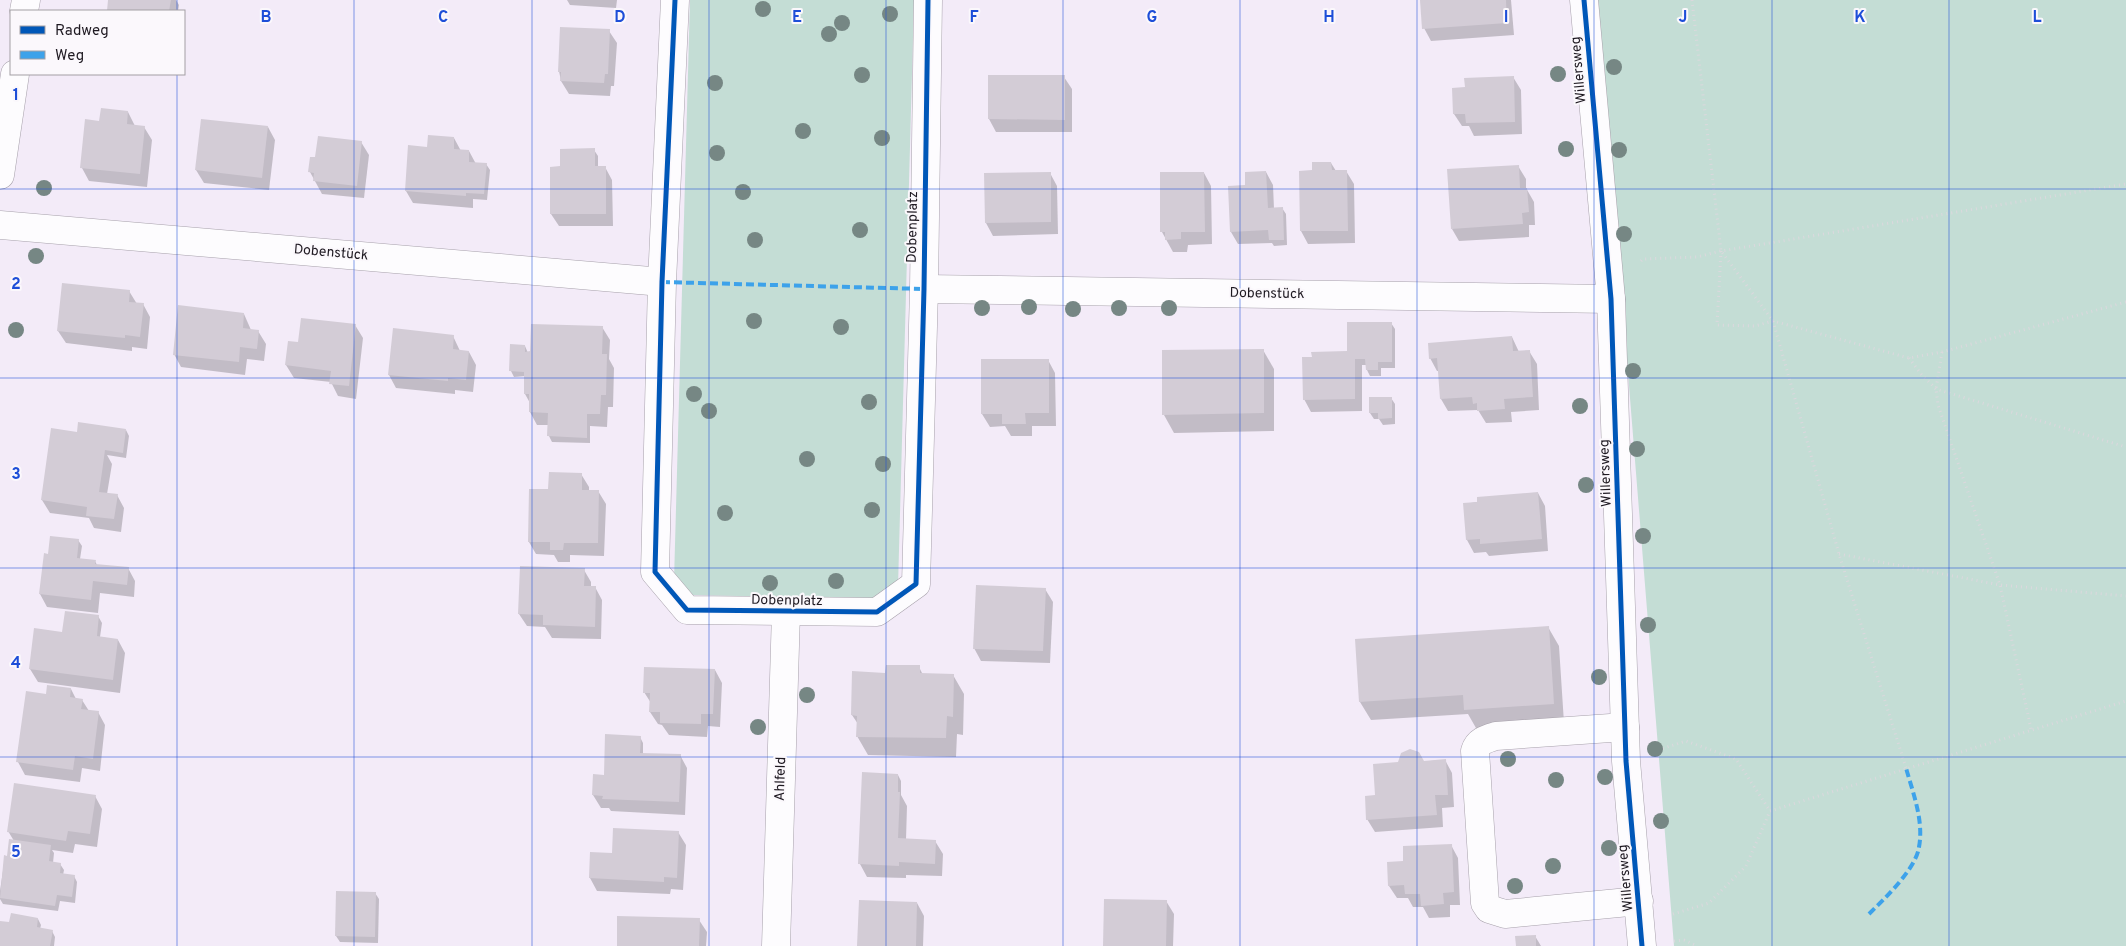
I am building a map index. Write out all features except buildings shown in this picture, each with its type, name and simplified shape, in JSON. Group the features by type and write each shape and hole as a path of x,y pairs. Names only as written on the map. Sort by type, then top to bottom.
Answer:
{"street":[{"name":"Dobenplatz","path":"675,0 662,282 655,572 687,610 786,612 876,612 916,584 924,289 928,0"},
{"name":"Willersweg","path":"1584,0 1611,299 1626,761 1641,924"},
{"path":"0,175 15,75"},
{"name":"Dobenstück","path":"0,225 662,282"},
{"name":"Dobenstück","path":"924,289 1611,299"},
{"name":"Ahlfeld","path":"776,946 786,612"},
{"path":"1626,727 1496,736 1476,745 1474,751 1485,903 1489,909 1505,914 1641,924"}],"path":[{"path":"1692,0 1721,251 1717,326 1755,326 1773,321 1909,358 1942,352 2126,302"},
{"path":"1643,259 1697,257 1721,251 2126,184"},
{"path":"1721,251 1773,321 1839,554 1906,768"},
{"path":"1942,352 1936,388 1938,405 2000,586 2031,728"},
{"path":"1909,358 1921,374 1936,388 2126,447"},
{"path":"1839,554 2000,586 2126,596"},
{"path":"1641,924 1709,904 1746,866 1770,811 2031,728 2126,701"},
{"path":"1626,761 1686,741 1736,759 1770,811"}],"green space":[{"path":"690,0 914,0 898,587 884,599 689,595 674,581"},
{"path":"1595,0 2126,0 2126,946 1674,946 1619,261"}],"marked path":[{"path":"662,282 924,289"},
{"path":"1869,914 1906,874 1917,856 1920,837 1919,817 1906,768"}],"cycle path":[{"path":"675,0 662,282 655,572 687,610 877,612 916,584 924,289 928,0"},
{"path":"1584,0 1611,299 1626,761 1642,946"}]}
